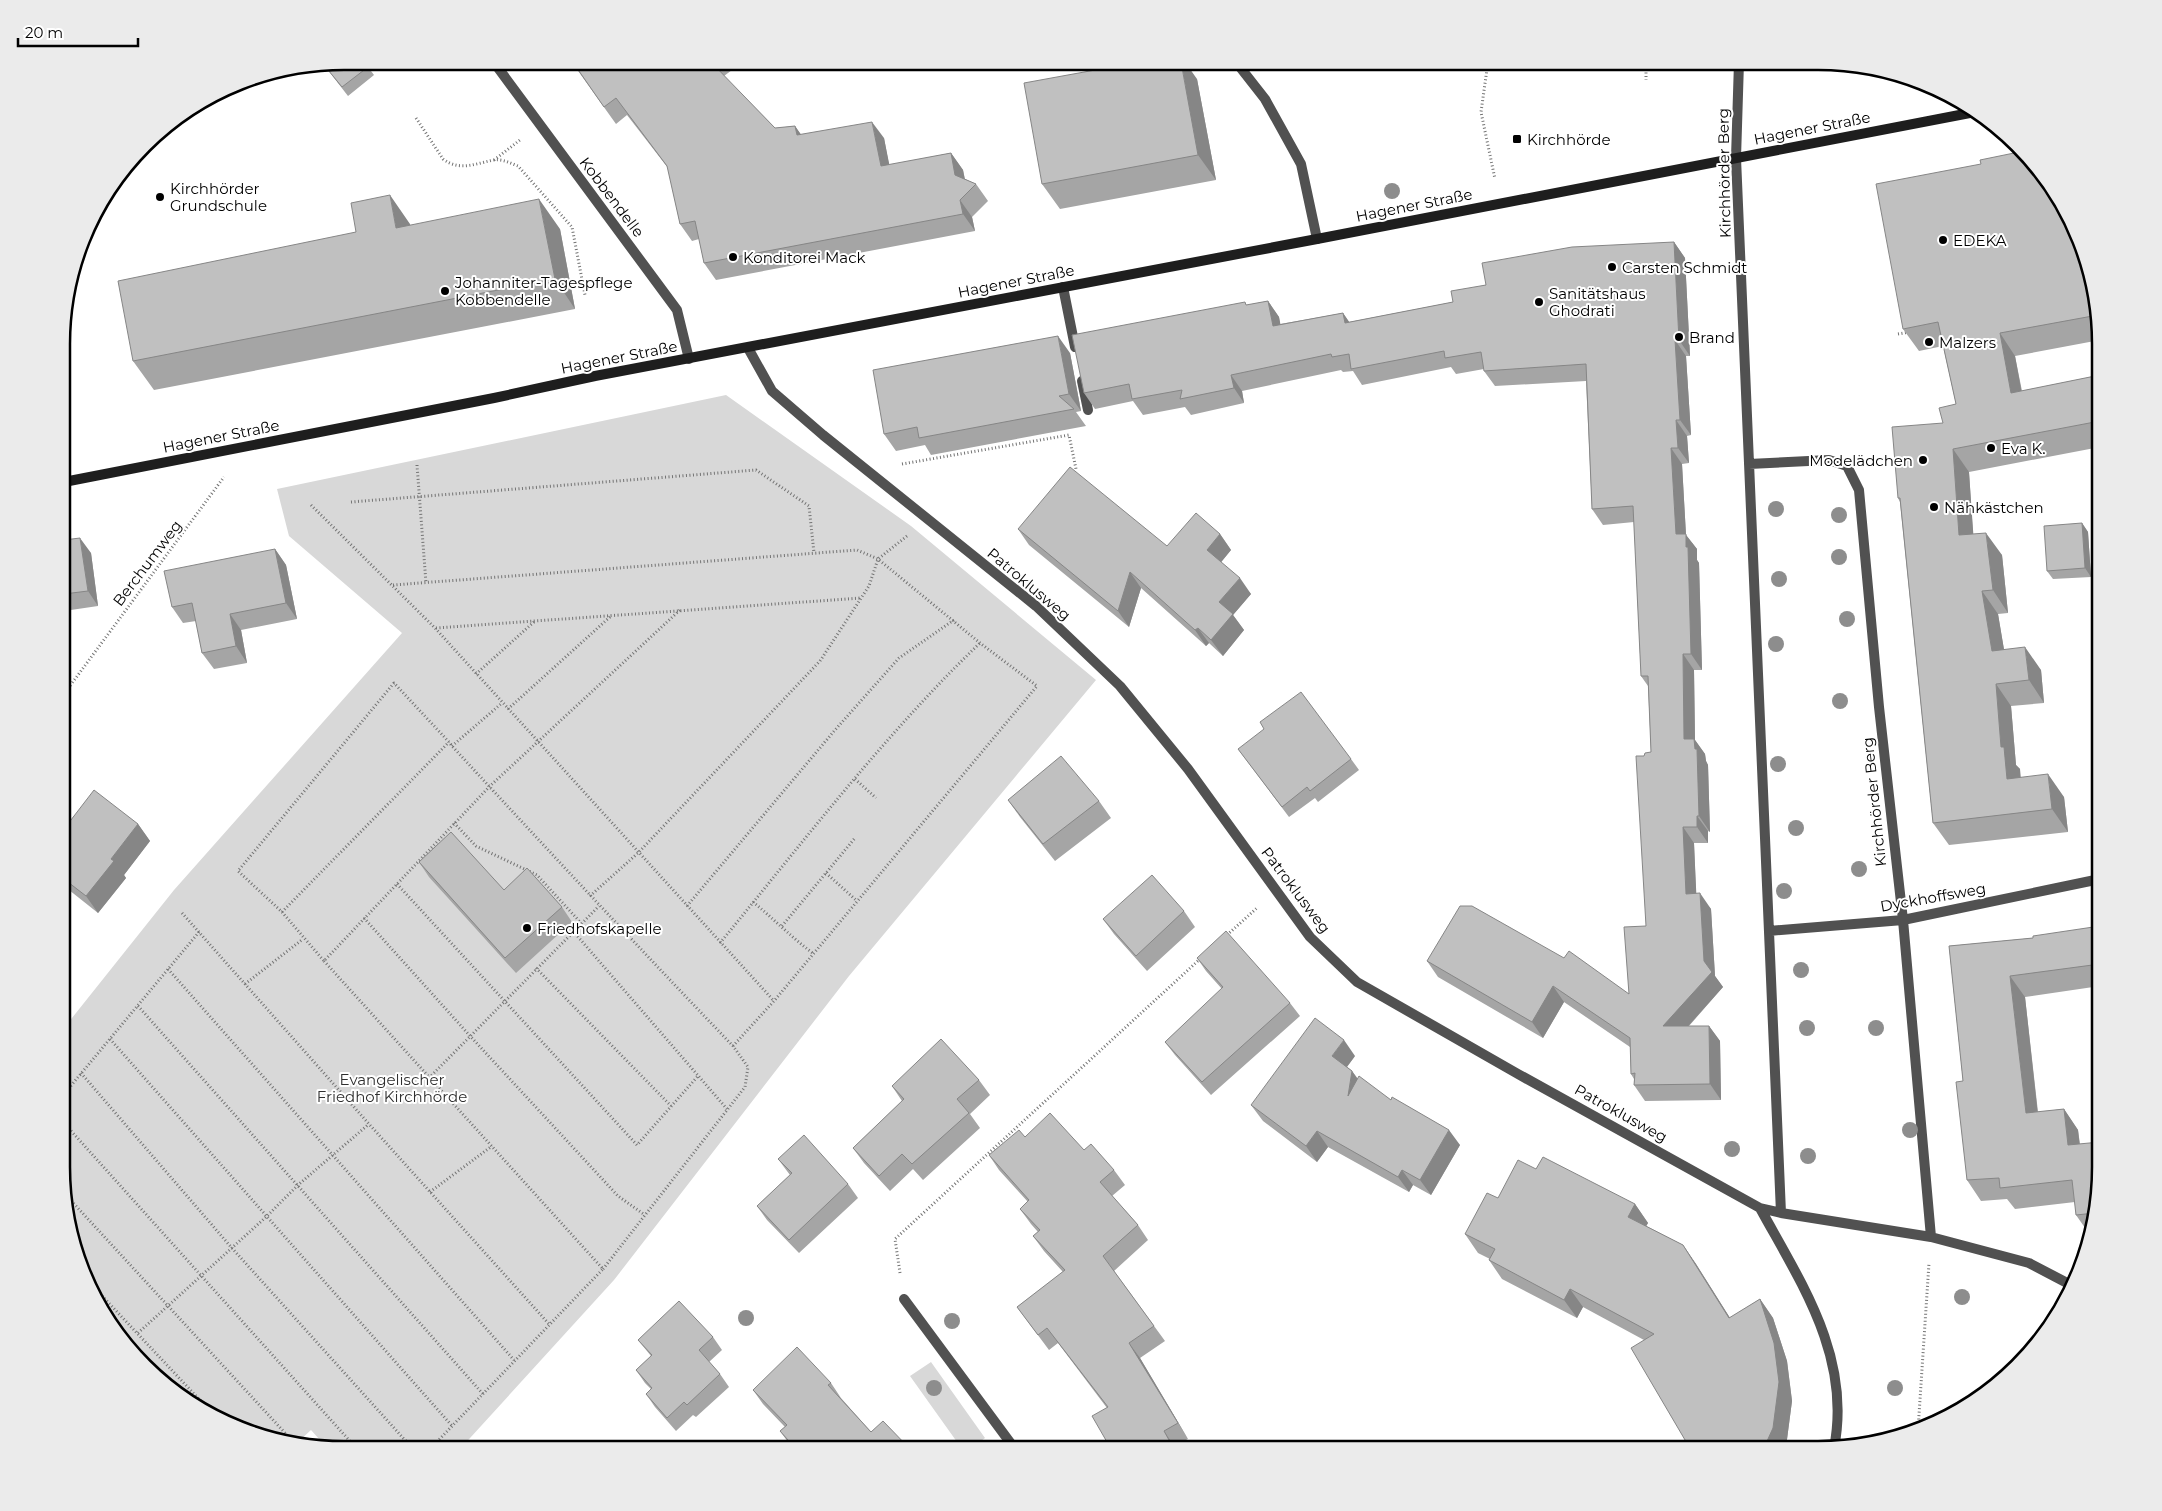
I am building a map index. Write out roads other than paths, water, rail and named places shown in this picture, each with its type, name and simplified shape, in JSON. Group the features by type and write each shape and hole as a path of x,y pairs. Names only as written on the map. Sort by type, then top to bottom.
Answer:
{"main road":[{"name":"Hagener Straße","path":"70,481 688,359 1966,114"}],"street":[{"name":"Kobbendelle","path":"500,70 677,310 688,359"},
{"path":"1242,70 1265,99 1301,164 1317,239"},
{"name":"Kirchhörder Berg","path":"1739,70 1736,158 1781,1213"},
{"path":"1063,287 1076,353"},
{"name":"Patroklusweg","path":"748,348 772,390 867,470 1036,606 1120,686 1188,769 1310,937 1356,982 1760,1208 1931,1237 2029,1263 2066,1283"},
{"path":"1080,372 1088,410"},
{"name":"Kirchhörder Berg","path":"1749,464 1829,460 1848,466 1859,490 1879,708 1902,920 1931,1237"},
{"name":"Dyckhoffsweg","path":"1769,932 1902,920 2092,882"},
{"path":"1760,1208 1816,1311 1833,1357 1838,1397 1835,1440"},
{"path":"904,1299 1009,1441"}],"place":[{"name":"Kirchhörde","path":"1517,139"},
{"name":"Kirchhörder Grundschule","path":"160,197"},
{"name":"EDEKA","path":"1943,240"},
{"name":"Konditorei Mack","path":"733,257"},
{"name":"Carsten Schmidt","path":"1612,267"},
{"name":"Johanniter-Tagespflege Kobbendelle","path":"445,291"},
{"name":"Sanitätshaus Ghodrati","path":"1539,302"},
{"name":"Brand","path":"1679,337"},
{"name":"Malzers","path":"1929,342"},
{"name":"Eva K.","path":"1991,448"},
{"name":"Modelädchen","path":"1923,460"},
{"name":"Nähkästchen","path":"1934,507"},
{"name":"Friedhofskapelle","path":"527,928"}],"park label":[{"name":"Evangelischer Friedhof Kirchhörde","path":"392,1088"}]}
